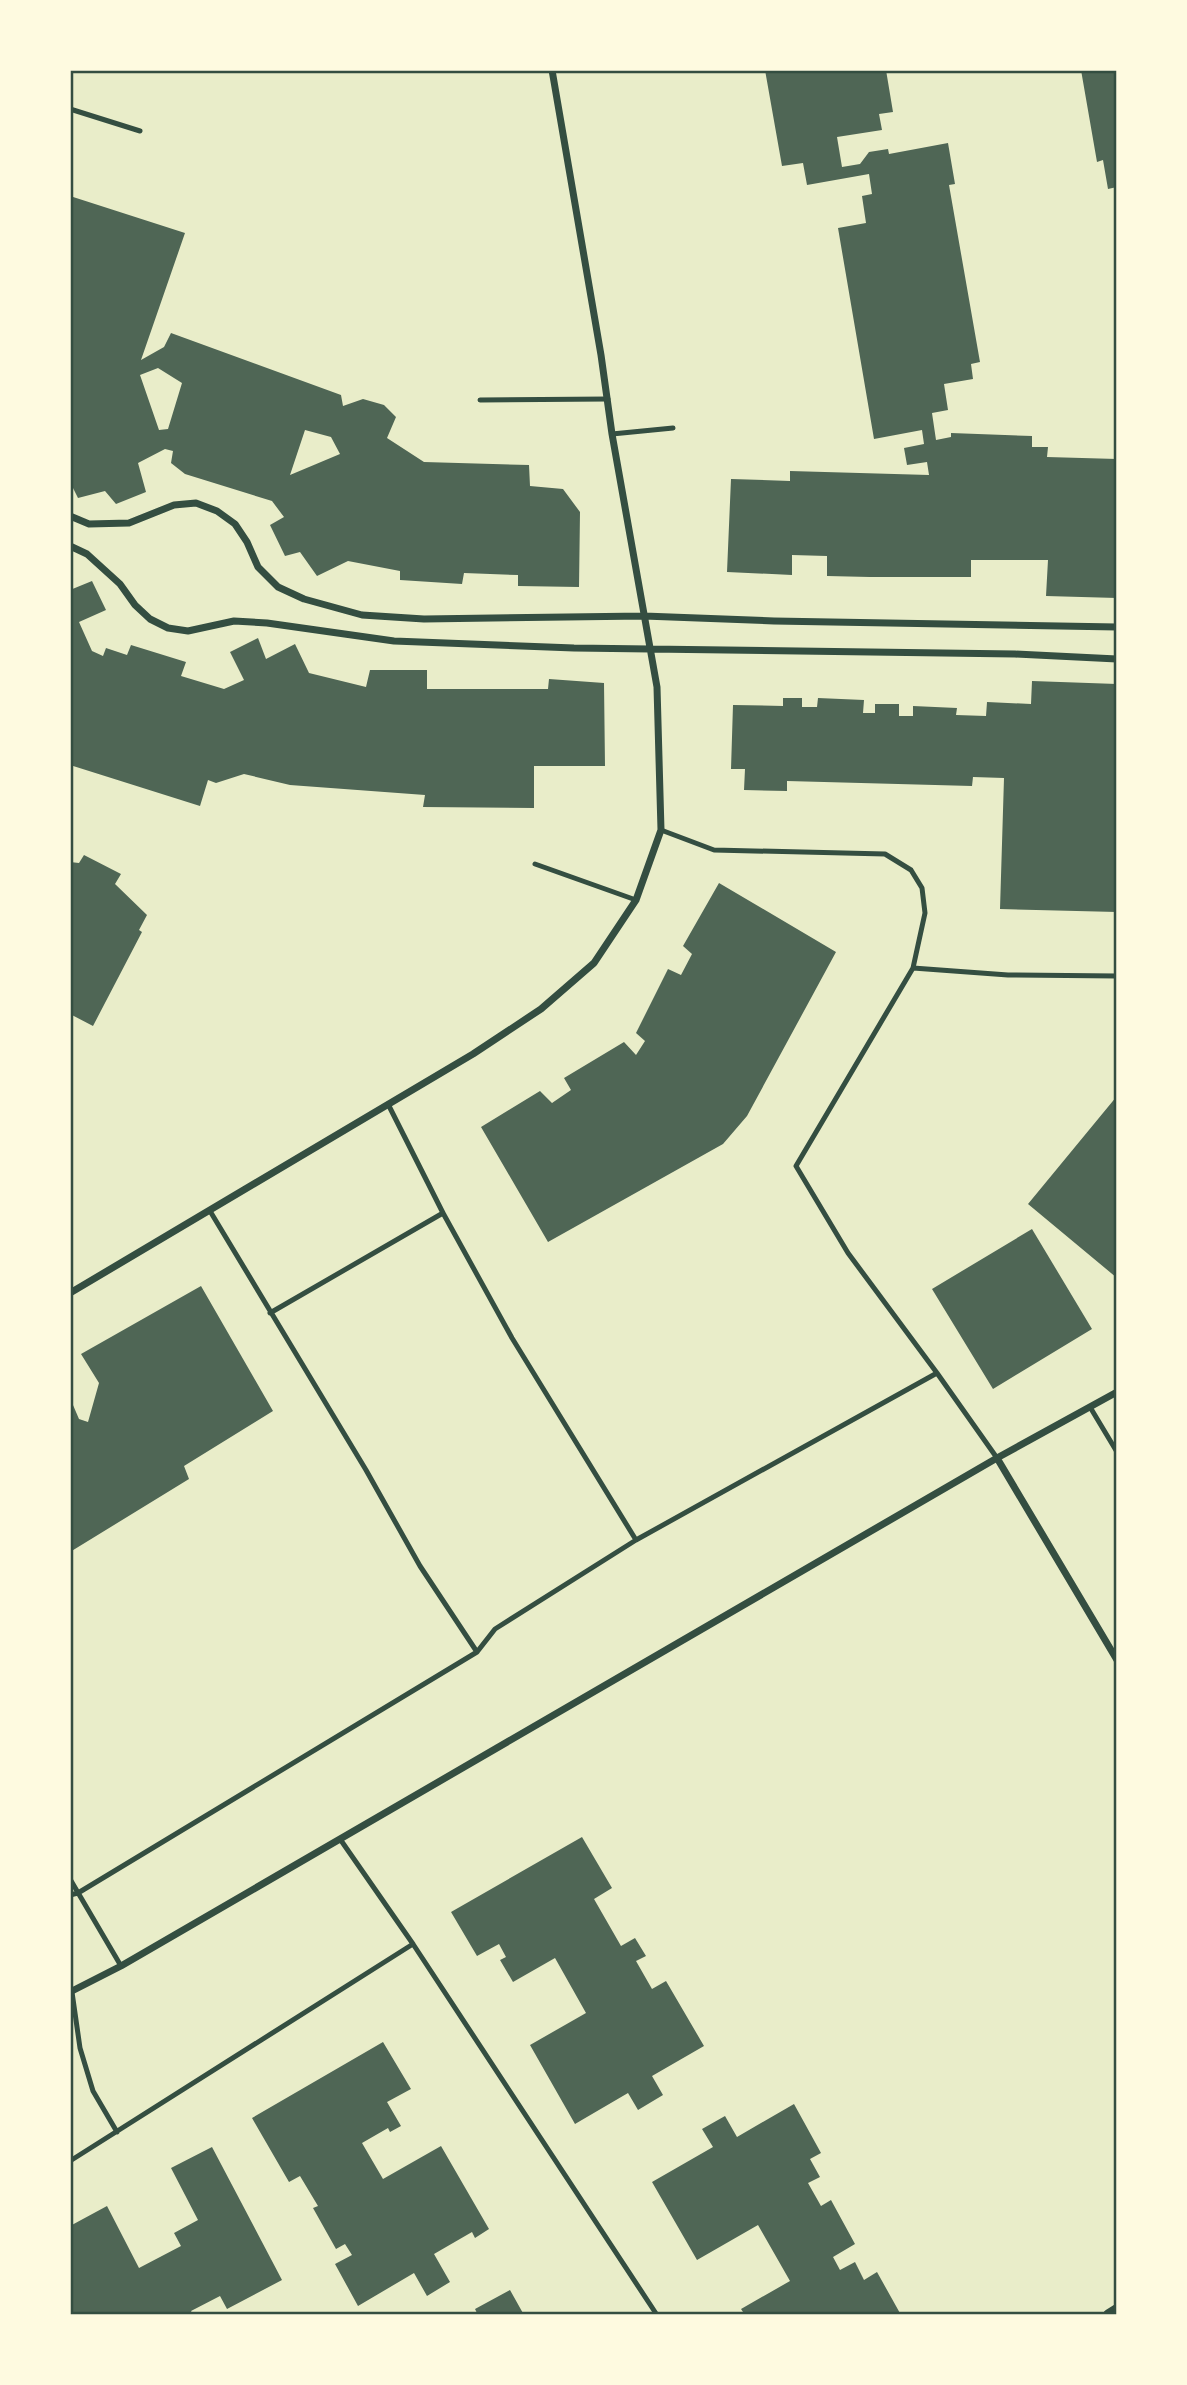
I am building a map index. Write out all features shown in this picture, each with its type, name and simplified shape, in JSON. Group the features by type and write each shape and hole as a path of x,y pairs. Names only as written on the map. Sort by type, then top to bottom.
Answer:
{"street":[{"path":"70,1293 473,1054 541,1009 594,963 636,900 661,830 657,687 552,70"},
{"path":"70,516 89,524 129,523 174,505 196,503 217,511 234,524 247,542 258,567 278,587 304,599 362,615 424,619 644,616 1117,627"},
{"path":"70,546 87,554 120,584 135,605 150,619 168,628 188,631 234,621 267,623 394,641 650,650 1015,654 1117,659"},
{"path":"71,1992 121,1966 997,1458 1117,1392"},
{"path":"997,1458 1117,1660"},
{"path":"1109,2315 1117,2310"}],"lane":[{"path":"70,109 140,131"},
{"path":"480,400 608,400"},
{"path":"612,434 673,428"},
{"path":"661,830 714,850 885,854 911,870 922,888 925,913 913,968 796,1166 848,1253 997,1458"},
{"path":"536,864 636,900"},
{"path":"913,968 1008,975 1117,976"},
{"path":"388,1104 443,1213 512,1338 636,1540"},
{"path":"210,1211 366,1470 420,1566 477,1651"},
{"path":"270,1313 443,1213"},
{"path":"70,1895 78,1894 477,1651 495,1629 636,1540 937,1373"},
{"path":"1090,1407 1117,1452"},
{"path":"340,1839 414,1944 657,2315"},
{"path":"70,1879 121,1966"},
{"path":"70,2161 414,1944"},
{"path":"71,1992 80,2048 93,2091 117,2132"}],"building":[{"path":"765,70 886,70 893,112 879,114 882,130 837,137 842,167 860,164 869,152 888,149 889,154 948,143 955,184 949,185 980,362 971,364 973,379 944,384 948,410 932,413 936,440 951,437 951,433 1032,436 1032,447 1048,447 1047,457 1117,459 1117,598 1046,596 1048,560 971,560 971,577 870,577 827,576 827,556 792,555 792,575 727,572 731,479 790,481 790,471 929,475 927,462 907,465 904,448 924,444 922,430 874,439 838,228 866,223 862,196 872,194 869,174 807,185 803,163 782,166"},
{"path":"1081,70 1117,70 1117,187 1108,189 1103,160 1097,162"},
{"path":"70,196 185,233 141,360 164,347 171,333 341,395 343,406 363,399 384,405 396,417 387,438 424,462 529,465 530,486 563,489 580,512 579,587 518,586 518,575 464,573 462,584 400,580 400,571 348,561 317,576 300,552 285,556 270,525 284,517 272,501 185,474 171,463 173,451 165,449 138,463 146,492 116,504 105,491 78,498 70,482","holes":["158,368 182,383 168,429 159,430 140,375","305,430 331,437 340,454 290,475"]},
{"path":"92,581 106,610 79,622 92,651 103,656 106,648 127,655 131,645 186,662 181,676 224,689 244,680 230,652 258,638 266,659 295,644 309,673 366,687 370,670 427,670 427,689 548,689 549,679 604,683 605,766 534,766 534,808 423,807 425,795 290,785 244,774 216,783 208,780 200,806 70,765 70,590"},
{"path":"1032,681 1117,684 1117,912 1000,909 1004,778 973,777 972,786 787,781 787,791 744,790 745,769 731,769 733,705 783,706 783,698 802,698 802,707 817,707 818,698 864,700 863,713 875,713 875,704 899,704 899,716 913,716 913,706 957,708 956,715 986,716 987,702 1031,704"},
{"path":"84,855 121,874 115,884 147,915 139,930 142,932 93,1026 70,1014 70,862 79,863"},
{"path":"719,883 836,952 747,1116 723,1144 548,1242 481,1127 540,1091 552,1103 571,1090 564,1078 624,1042 636,1055 645,1041 636,1033 668,969 681,975 692,954 683,946"},
{"path":"1117,1096 1117,1278 1028,1204"},
{"path":"1032,1229 1092,1329 993,1389 932,1289"},
{"path":"201,1286 273,1411 184,1466 189,1479 70,1552 70,1398 79,1419 88,1422 99,1383 81,1354"},
{"path":"582,1837 612,1888 594,1899 621,1946 635,1938 646,1956 636,1961 652,1989 666,1981 704,2046 652,2076 663,2095 638,2110 628,2093 575,2124 530,2045 586,2013 555,1958 513,1982 500,1960 506,1957 499,1944 477,1956 451,1912"},
{"path":"383,2042 411,2089 387,2102 401,2126 390,2132 388,2128 362,2143 383,2179 441,2146 489,2229 475,2238 472,2232 434,2254 450,2282 427,2296 414,2273 358,2306 335,2264 352,2255 345,2244 336,2249 313,2208 318,2206 300,2176 289,2182 252,2118"},
{"path":"794,2104 821,2153 810,2159 820,2177 808,2183 821,2206 831,2200 855,2244 833,2257 840,2270 855,2262 864,2280 877,2272 901,2315 745,2315 741,2309 790,2281 758,2225 697,2260 652,2182 713,2147 702,2129 725,2116 737,2137"},
{"path":"212,2147 282,2280 227,2309 220,2296 191,2311 193,2315 70,2315 70,2226 107,2206 139,2268 181,2246 174,2233 198,2220 171,2168"},
{"path":"510,2290 524,2315 478,2315 475,2309"}]}
